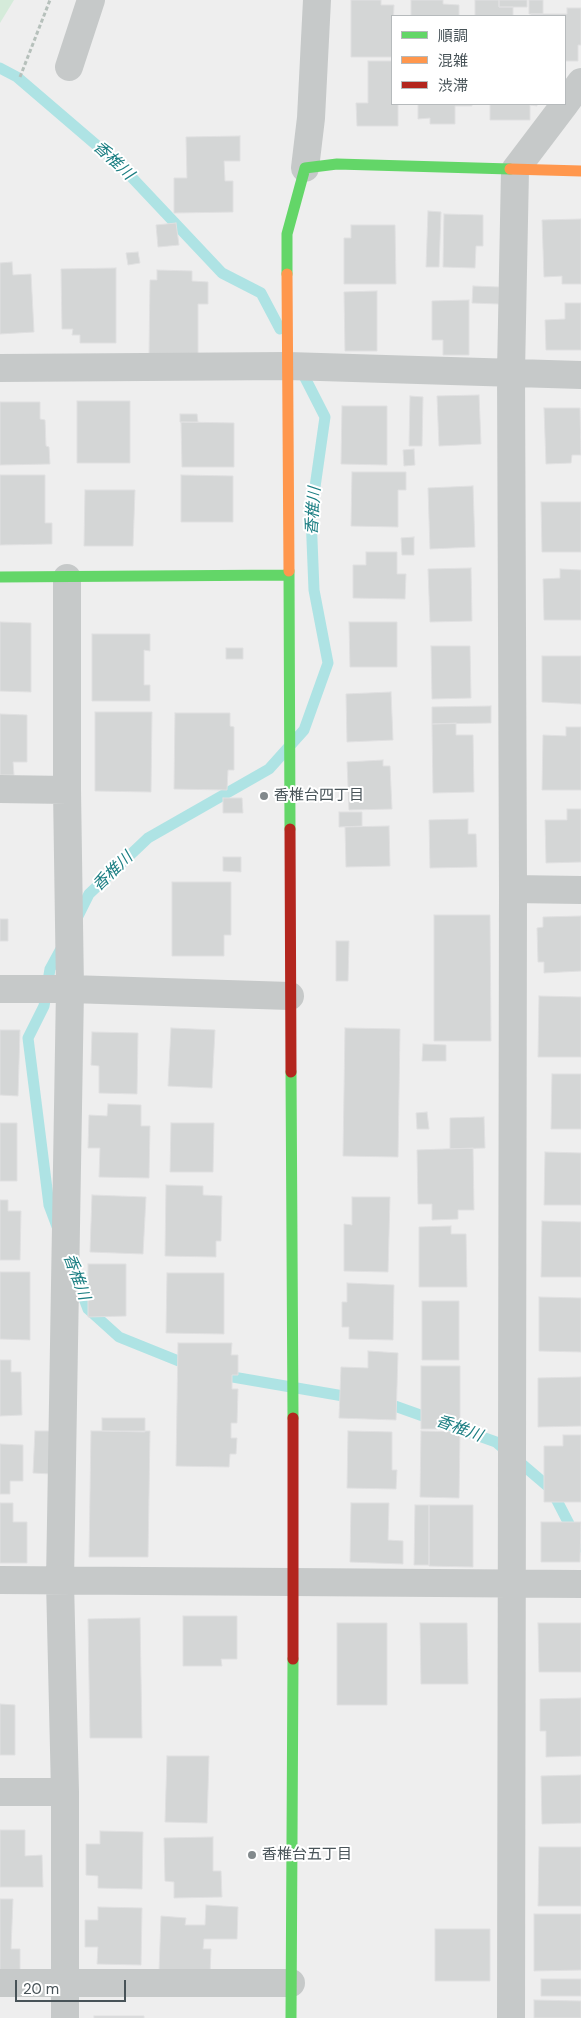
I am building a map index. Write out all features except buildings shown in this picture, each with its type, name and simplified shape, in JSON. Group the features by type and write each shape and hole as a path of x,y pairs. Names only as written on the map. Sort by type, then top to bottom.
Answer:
{"street":[{"path":"69,67 91,0"},
{"path":"291,2018 294,1582 287,234 305,168 311,118 317,0"},
{"path":"566,103 581,82"},
{"path":"511,2018 513,889 511,372 515,170 564,105"},
{"path":"305,168 337,164 515,170 581,170"},
{"path":"0,368 288,366 581,375"},
{"path":"0,577 288,575"},
{"path":"65,2018 65,1792 60,1581 70,989 67,790 67,578"},
{"path":"0,789 67,790"},
{"path":"513,889 581,890"},
{"path":"0,990 70,989 290,996"},
{"path":"0,1580 512,1582 581,1584"},
{"path":"0,1792 65,1792"},
{"path":"0,1983 291,1983"}],"path":[{"path":"20,77 50,0"}],"green space":[{"path":"0,0 14,0 0,23"}],"waterway":[{"name":"香椎川","path":"0,68 17,77 122,167 222,273 261,293 280,329"},
{"name":"香椎川","path":"76,920 89,894 148,838 269,769 304,730 328,663 314,590 311,515 325,417 300,368"},
{"name":"香椎川","path":"58,1229 49,1205 28,1038 44,1006 50,969 63,945"},
{"name":"香椎川","path":"74,1272 88,1309 119,1337 191,1366"},
{"name":"香椎川","path":"222,1379 225,1380 227,1376 355,1398"},
{"name":"香椎川","path":"383,1403 496,1442 551,1489 581,1547"}],"traffic: fast":[{"path":"287,274 287,234 305,168 337,164 510,169"},
{"path":"289,571 290,829"},
{"path":"0,577 288,575"},
{"path":"291,1072 293,1418"},
{"path":"291,2018 293,1659"}],"traffic: slow":[{"path":"510,169 581,171"},
{"path":"287,274 289,571"}],"traffic: jam":[{"path":"290,829 291,1072"},
{"path":"293,1418 293,1659"}],"place":[{"name":"香椎台四丁目","path":"264,796"},
{"name":"香椎台五丁目","path":"252,1855"}]}
